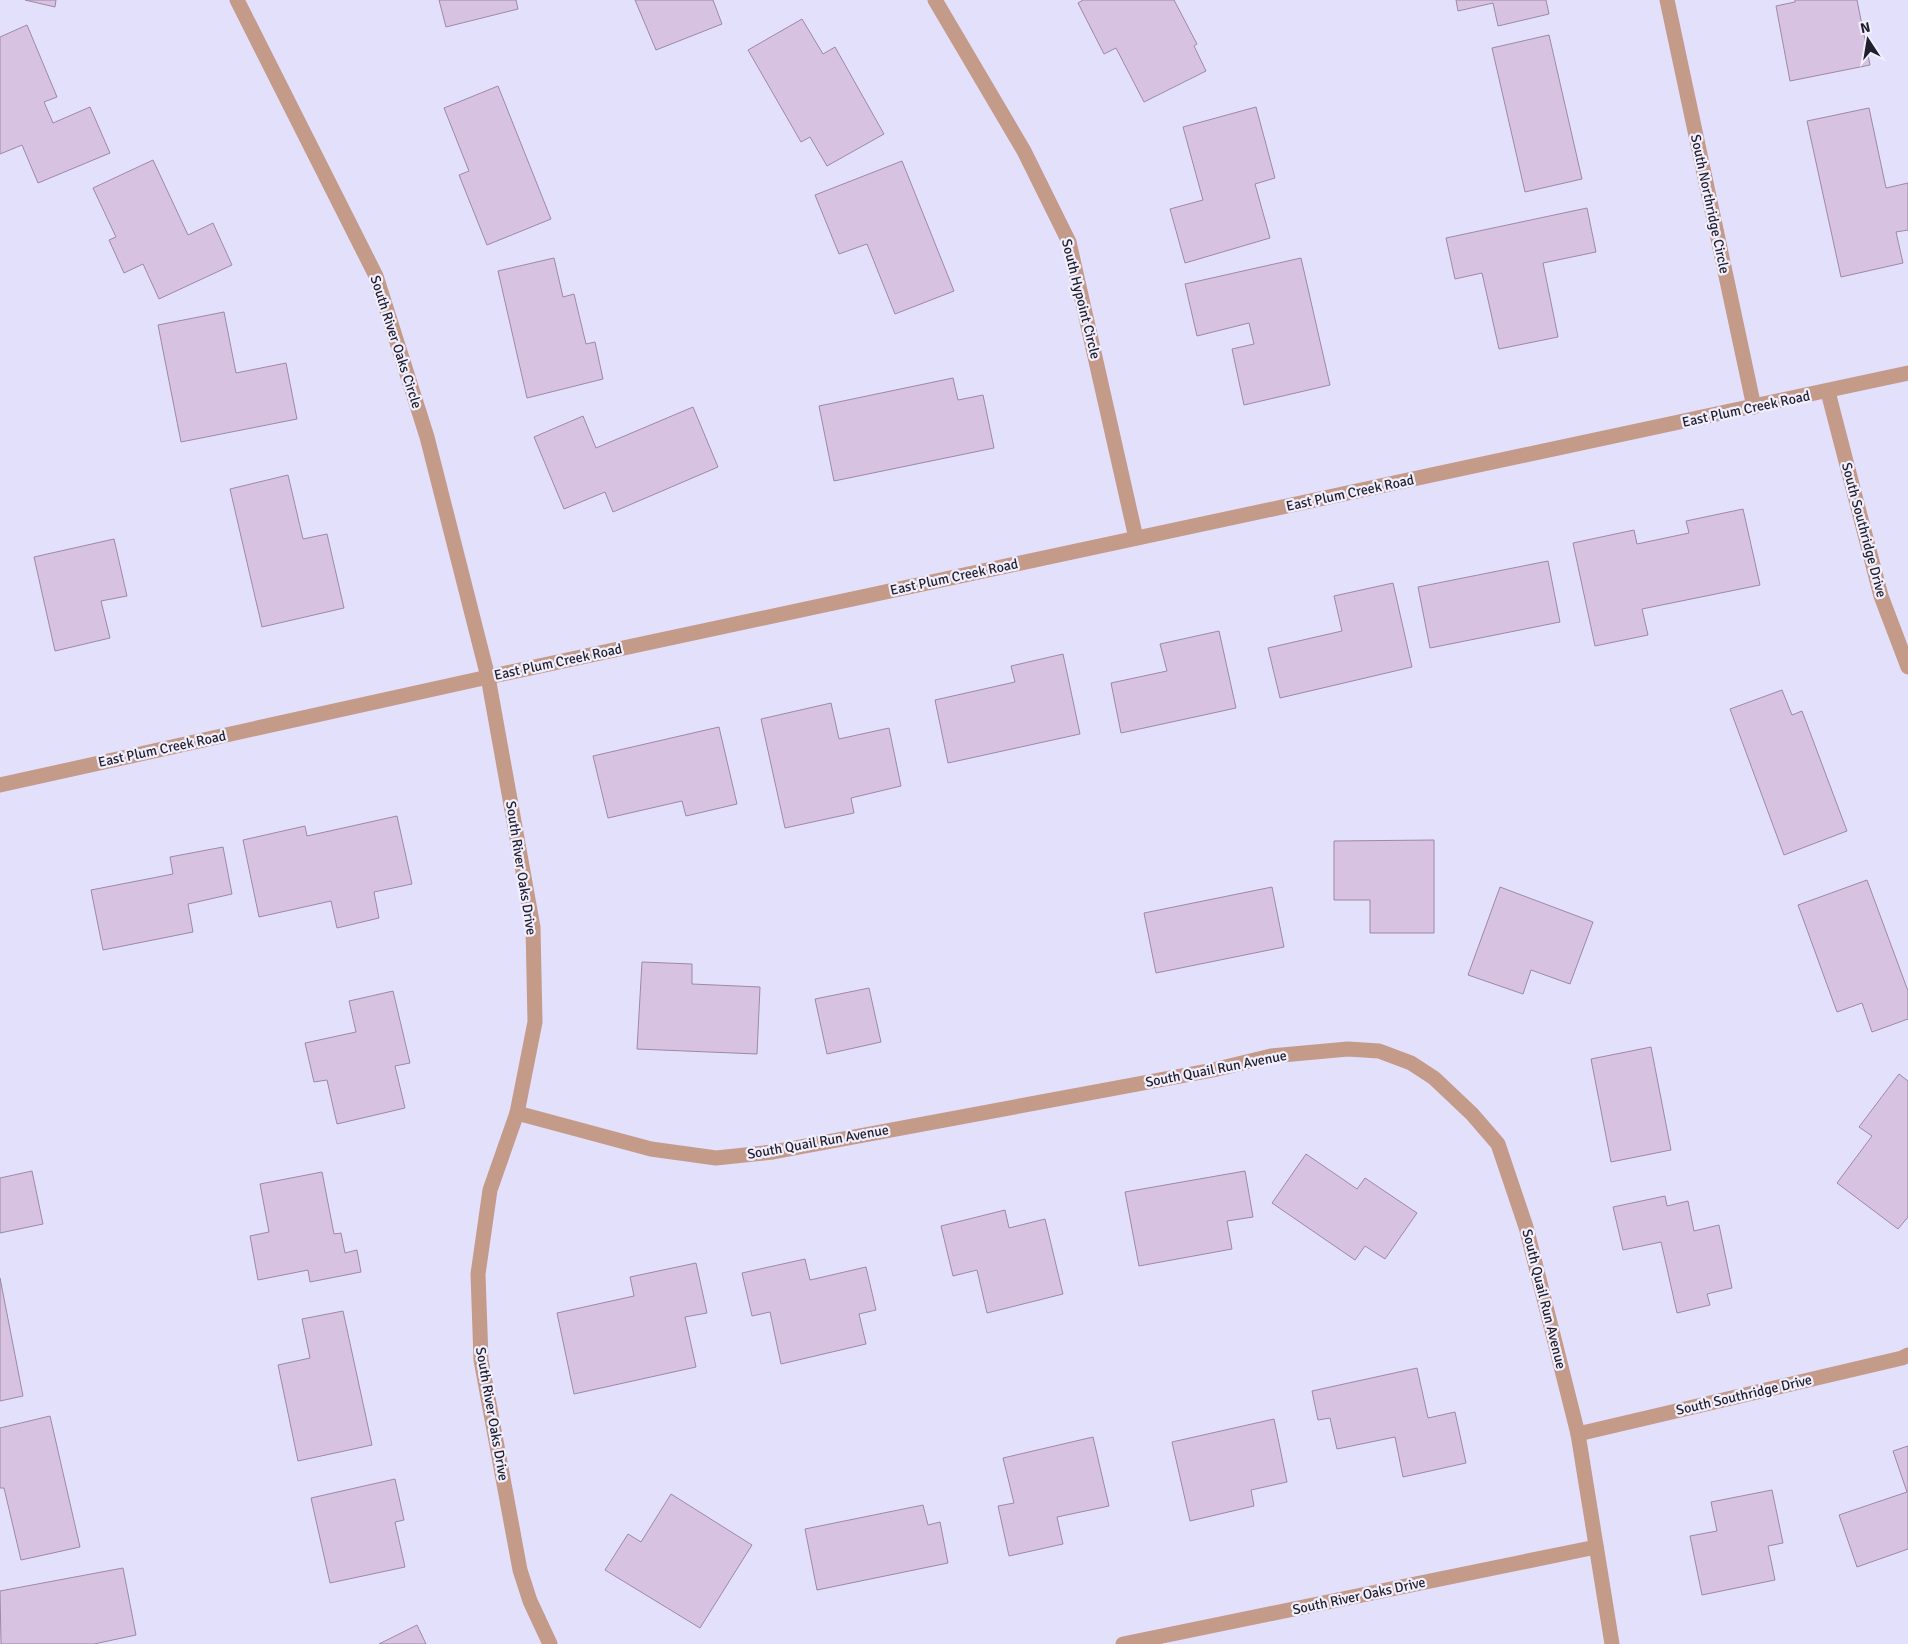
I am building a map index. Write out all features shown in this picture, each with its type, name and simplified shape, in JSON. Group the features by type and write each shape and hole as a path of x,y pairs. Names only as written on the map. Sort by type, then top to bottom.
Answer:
{"street":[{"name":"South River Oaks Circle","path":"238,0 376,276 427,437 488,677"},
{"name":"South Hypoint Circle","path":"935,0 1024,151 1069,242 1136,538"},
{"name":"South Northridge Circle","path":"1667,0 1754,408"},
{"name":"East Plum Creek Road","path":"0,785 488,677 1754,408 1908,373"},
{"name":"South Southridge Drive","path":"1828,392 1881,596 1908,667"},
{"name":"South River Oaks Drive","path":"488,677 533,927 535,1022 517,1113 490,1190 478,1274 481,1360 520,1570 530,1601 550,1644"},
{"name":"South Quail Run Avenue","path":"517,1113 651,1149 716,1158 773,1152 1213,1070 1271,1056 1348,1049 1380,1051 1411,1063 1434,1078 1472,1114 1498,1144 1526,1227 1578,1434 1612,1644"},
{"name":"South Southridge Drive","path":"1578,1434 1902,1358 1908,1354"},
{"name":"South River Oaks Drive","path":"1123,1644 1596,1547"}],"building":[{"path":"25,0 56,0 55,7"},
{"path":"439,0 516,0 518,9 446,27"},
{"path":"635,0 713,0 722,24 656,50"},
{"path":"1083,0 1174,0 1197,44 1194,46 1206,71 1144,102 1116,48 1104,54 1078,3"},
{"path":"1456,0 1546,0 1549,14 1498,26 1493,3 1458,11"},
{"path":"1795,0 1857,0 1870,65 1790,81 1776,6 1795,2"},
{"path":"802,19 823,54 835,47 884,134 827,166 810,137 801,142 748,50"},
{"path":"27,25 57,97 44,102 53,123 90,107 110,153 38,183 22,145 0,154 0,37"},
{"path":"1549,35 1582,179 1525,192 1492,48"},
{"path":"498,86 551,219 487,245 459,175 469,171 444,108"},
{"path":"1256,107 1275,178 1255,184 1270,238 1185,263 1170,209 1203,200 1183,127"},
{"path":"1869,108 1886,188 1908,183 1908,230 1896,232 1903,263 1841,277 1807,121"},
{"path":"153,160 188,235 213,223 232,265 159,299 143,264 124,273 109,240 116,237 93,188"},
{"path":"902,161 954,291 895,314 867,244 839,254 815,195"},
{"path":"1587,208 1596,252 1543,263 1558,337 1499,349 1482,273 1455,279 1446,238"},
{"path":"554,258 563,297 574,294 586,344 595,342 603,379 527,398 498,271"},
{"path":"1301,258 1330,385 1244,405 1232,349 1254,344 1249,323 1197,336 1185,284"},
{"path":"224,312 236,373 286,363 297,419 181,442 158,325"},
{"path":"953,378 958,400 983,395 994,448 834,481 819,406"},
{"path":"693,407 718,467 613,512 605,492 564,509 534,437 583,416 596,448"},
{"path":"288,475 303,539 327,534 344,608 262,627 230,489"},
{"path":"1743,509 1760,585 1642,609 1648,635 1595,646 1573,543 1634,530 1637,544 1689,533 1686,521"},
{"path":"114,539 127,596 101,601 110,638 55,651 34,557"},
{"path":"1548,561 1560,622 1430,648 1418,587"},
{"path":"1393,583 1412,667 1280,698 1268,648 1342,631 1334,596"},
{"path":"1219,631 1236,708 1121,733 1111,683 1167,671 1160,644"},
{"path":"1063,654 1080,734 948,763 935,700 1015,682 1011,666"},
{"path":"1782,690 1792,715 1802,711 1847,831 1784,855 1730,709"},
{"path":"831,703 839,739 889,728 901,786 851,798 854,813 785,828 761,719"},
{"path":"719,727 737,804 686,816 682,801 608,818 593,756"},
{"path":"397,816 412,884 374,892 379,918 337,928 331,901 259,917 243,840 305,826 307,836"},
{"path":"1434,840 1434,933 1370,933 1370,900 1334,900 1334,841"},
{"path":"223,847 232,894 188,904 193,932 103,950 91,890 173,874 170,857"},
{"path":"1867,880 1908,991 1908,1019 1872,1032 1862,1003 1837,1012 1798,905"},
{"path":"1272,887 1284,947 1156,973 1144,913"},
{"path":"1500,887 1593,922 1570,984 1531,970 1523,994 1468,975"},
{"path":"642,962 692,964 692,984 760,987 757,1054 637,1049"},
{"path":"869,988 881,1042 827,1054 815,999"},
{"path":"393,991 410,1063 395,1066 405,1108 337,1124 327,1080 314,1082 305,1043 356,1032 349,1001"},
{"path":"1651,1047 1671,1150 1611,1162 1591,1059"},
{"path":"1899,1074 1908,1081 1908,1217 1898,1229 1837,1183 1872,1136 1859,1127"},
{"path":"1306,1154 1357,1189 1365,1178 1417,1213 1385,1259 1365,1246 1355,1260 1272,1203"},
{"path":"32,1171 43,1224 0,1233 0,1178"},
{"path":"1245,1171 1253,1217 1227,1221 1232,1249 1139,1266 1125,1192"},
{"path":"322,1172 334,1234 341,1233 345,1253 357,1250 361,1272 310,1282 308,1270 258,1280 250,1236 269,1232 260,1184"},
{"path":"1665,1196 1667,1206 1688,1201 1694,1231 1719,1225 1732,1288 1707,1294 1710,1305 1677,1313 1661,1242 1623,1250 1613,1207"},
{"path":"1005,1210 1009,1228 1045,1219 1063,1294 987,1313 977,1270 953,1276 941,1226"},
{"path":"805,1259 810,1280 866,1267 876,1310 859,1314 866,1344 781,1364 770,1312 752,1316 742,1273"},
{"path":"696,1263 707,1313 685,1317 696,1367 574,1394 557,1313 634,1296 630,1277"},
{"path":"0,1278 23,1396 0,1401"},
{"path":"343,1311 372,1445 298,1461 278,1365 310,1358 302,1319"},
{"path":"1417,1368 1428,1418 1455,1412 1466,1463 1403,1477 1395,1437 1337,1449 1330,1418 1318,1420 1312,1391"},
{"path":"50,1416 80,1547 21,1560 4,1488 0,1488 0,1428"},
{"path":"1274,1419 1287,1482 1251,1490 1254,1506 1190,1521 1172,1442"},
{"path":"1093,1437 1109,1506 1057,1517 1063,1544 1009,1556 998,1506 1014,1503 1003,1458"},
{"path":"1908,1446 1908,1549 1857,1567 1839,1515 1907,1492 1893,1451"},
{"path":"395,1479 404,1520 395,1522 405,1567 330,1583 311,1498"},
{"path":"1772,1490 1783,1543 1768,1546 1775,1580 1702,1595 1690,1536 1717,1531 1711,1502"},
{"path":"671,1494 752,1545 700,1628 605,1570 628,1534 641,1542"},
{"path":"923,1505 928,1525 940,1522 948,1563 817,1590 805,1529"},
{"path":"123,1568 136,1635 94,1644 1,1644 0,1591"},
{"path":"417,1625 426,1644 379,1644"}]}
